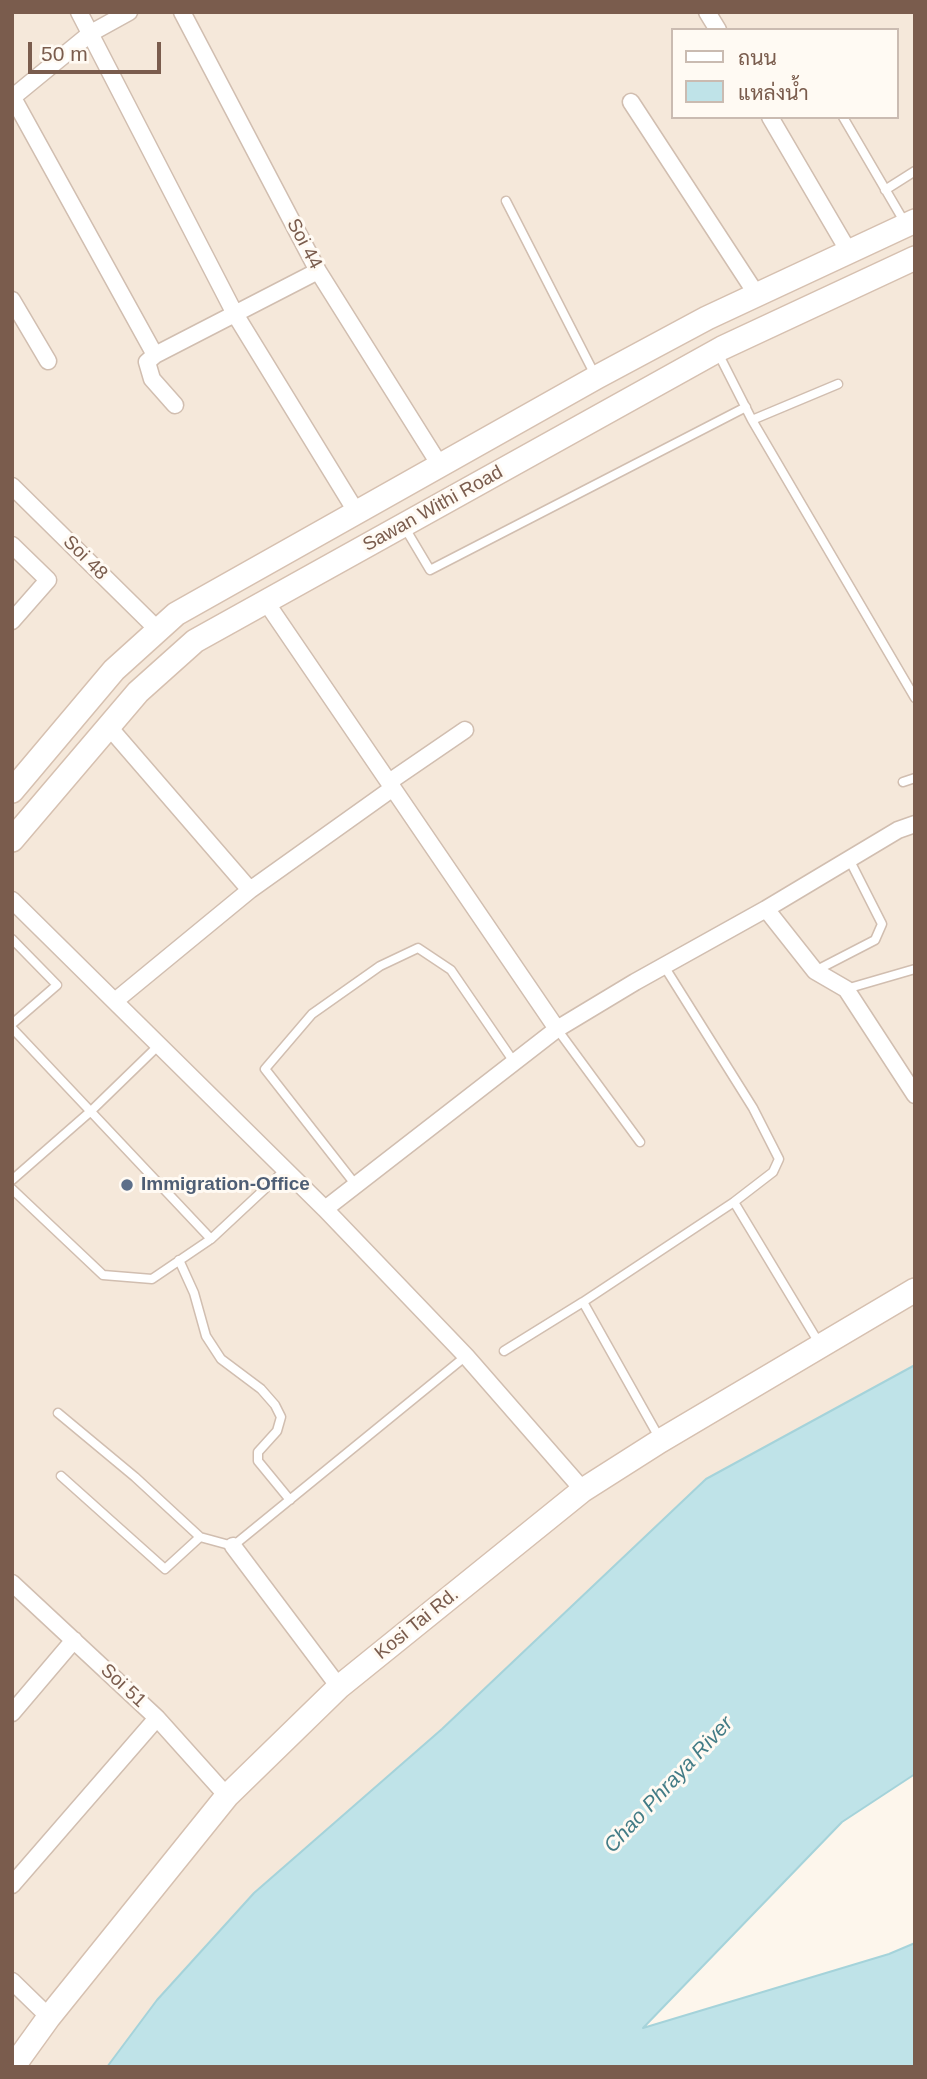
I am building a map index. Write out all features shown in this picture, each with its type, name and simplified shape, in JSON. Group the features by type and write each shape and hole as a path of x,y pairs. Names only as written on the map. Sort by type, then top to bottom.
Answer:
{"main road":[{"name":"Sawan Withi Road","path":"12,791 114,670 176,614 707,318 910,223"},
{"name":"Sawan Withi Road","path":"12,840 138,692 195,641 717,351 915,258"},
{"name":"Kosi Tai Rd.","path":"13,2067 49,2017 227,1796 340,1687 583,1490 660,1441 915,1290"}],"street":[{"path":"79,12 235,314 357,513"},
{"path":"130,12 91,33 13,97 155,355"},
{"name":"Soi 44","path":"182,12 318,271 441,467"},
{"path":"707,12 717,28"},
{"path":"631,102 757,295"},
{"path":"771,119 849,252"},
{"path":"175,405 152,379 147,362 155,355 318,271"},
{"path":"14,309 48,361"},
{"name":"Soi 48","path":"12,486 158,630"},
{"path":"12,545 48,580 12,621"},
{"path":"266,602 557,1029"},
{"path":"109,727 250,890"},
{"path":"115,1001 250,890 465,730"},
{"path":"325,1209 557,1029 898,830 915,824"},
{"path":"12,900 325,1209 466,1356 583,1490"},
{"path":"766,909 815,971 846,989 915,1095"},
{"path":"233,1546 340,1687"},
{"name":"Soi 51","path":"12,1583 158,1718 227,1796"},
{"path":"12,1713 74,1640"},
{"path":"12,1885 158,1718"},
{"path":"12,1981 49,2017"}],"lane":[{"path":"845,119 886,190 910,223"},
{"path":"886,190 915,171"},
{"path":"506,201 597,377"},
{"path":"717,351 752,420 915,698"},
{"path":"752,420 838,384"},
{"path":"404,525 430,570 746,407"},
{"path":"903,782 915,778"},
{"path":"815,971 875,940 882,924 849,859"},
{"path":"12,939 57,985 12,1026 211,1239"},
{"path":"355,1184 265,1069 312,1014 380,966 418,948 451,970 514,1062"},
{"path":"504,1351 734,1202 774,1172 779,1159 753,1108 664,966"},
{"path":"846,989 915,969"},
{"path":"557,1029 640,1142"},
{"path":"12,1180 91,1111 159,1045"},
{"path":"12,1189 103,1275 152,1279 211,1239 285,1170"},
{"path":"734,1202 821,1347"},
{"path":"179,1260 194,1293 206,1336 221,1359 261,1389 281,1417 276,1431 258,1452 258,1461 290,1500"},
{"path":"583,1302 660,1441"},
{"path":"58,1413 135,1477 200,1537 233,1546 466,1356"},
{"path":"61,1476 165,1569 200,1537"}],"shaded area":[{"path":"12,12 915,12 915,1408 148,2067 12,2067"}],"water":[{"name":"Chao Phraya River","path":"915,1365 915,1774 842,1822 643,2028 889,1954 915,1943 915,2067 107,2067 157,2000 254,1893 442,1729 706,1479"}],"place":[{"name":"Immigration-Office","path":"127,1185"}]}
